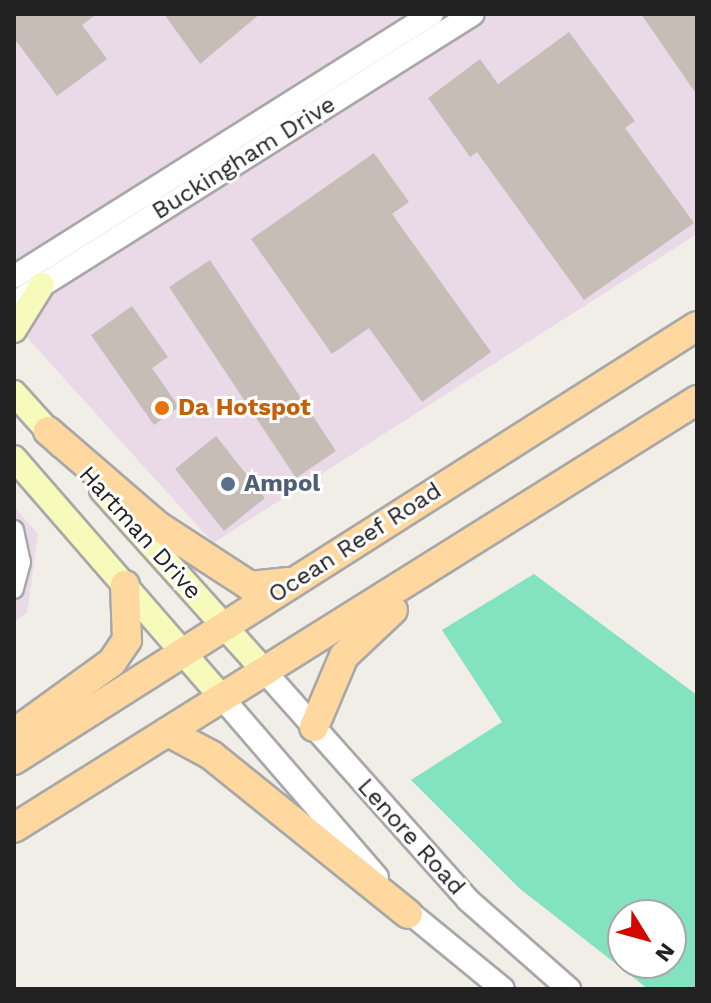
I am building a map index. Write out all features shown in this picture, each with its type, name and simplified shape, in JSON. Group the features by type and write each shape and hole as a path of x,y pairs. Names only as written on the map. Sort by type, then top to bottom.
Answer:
{"main road":[{"path":"14,330 42,285"},
{"name":"Ocean Reef Road","path":"14,760 184,656 296,581 697,326"},
{"name":"Hartman Drive","path":"14,393 266,673"},
{"path":"14,828 545,499 697,400"},
{"path":"48,431 158,526 250,586 296,581"},
{"name":"Hartman Drive","path":"14,458 224,700"},
{"path":"314,727 334,672 356,642 545,499"},
{"path":"14,733 112,662 130,624 125,585"},
{"path":"168,732 211,755 408,914"}],"street":[{"name":"Buckingham Drive","path":"14,277 432,14"},
{"name":"Buckingham Drive","path":"14,303 473,14"},
{"path":"14,530 21,562 14,589"},
{"name":"Lenore Road","path":"266,673 468,900 569,989"},
{"path":"224,700 408,914 503,989"}],"shaded area":[{"path":"14,14 697,14 697,234 213,543 14,323"},
{"path":"14,507 38,534 27,613 14,622"}],"green space":[{"path":"534,574 697,695 697,989 648,989 635,979 687,979 687,899 607,899 607,957 519,888 411,780 502,722 442,630"}],"building":[{"path":"14,14 97,14 82,25 107,59 57,96 14,38"},
{"path":"164,14 260,14 200,64"},
{"path":"641,14 697,14 697,95"},
{"path":"569,32 635,121 625,128 694,223 584,300 477,152 470,157 428,98 480,59 498,84"},
{"path":"374,153 409,202 392,214 491,352 422,402 369,328 332,354 251,239"},
{"path":"210,260 336,451 296,478 169,287"},
{"path":"132,306 168,357 152,368 179,407 154,425 91,335"},
{"path":"216,436 265,498 224,531 175,469"}],"place":[{"name":"Da Hotspot","path":"162,408"},
{"name":"Ampol","path":"228,484"}]}
